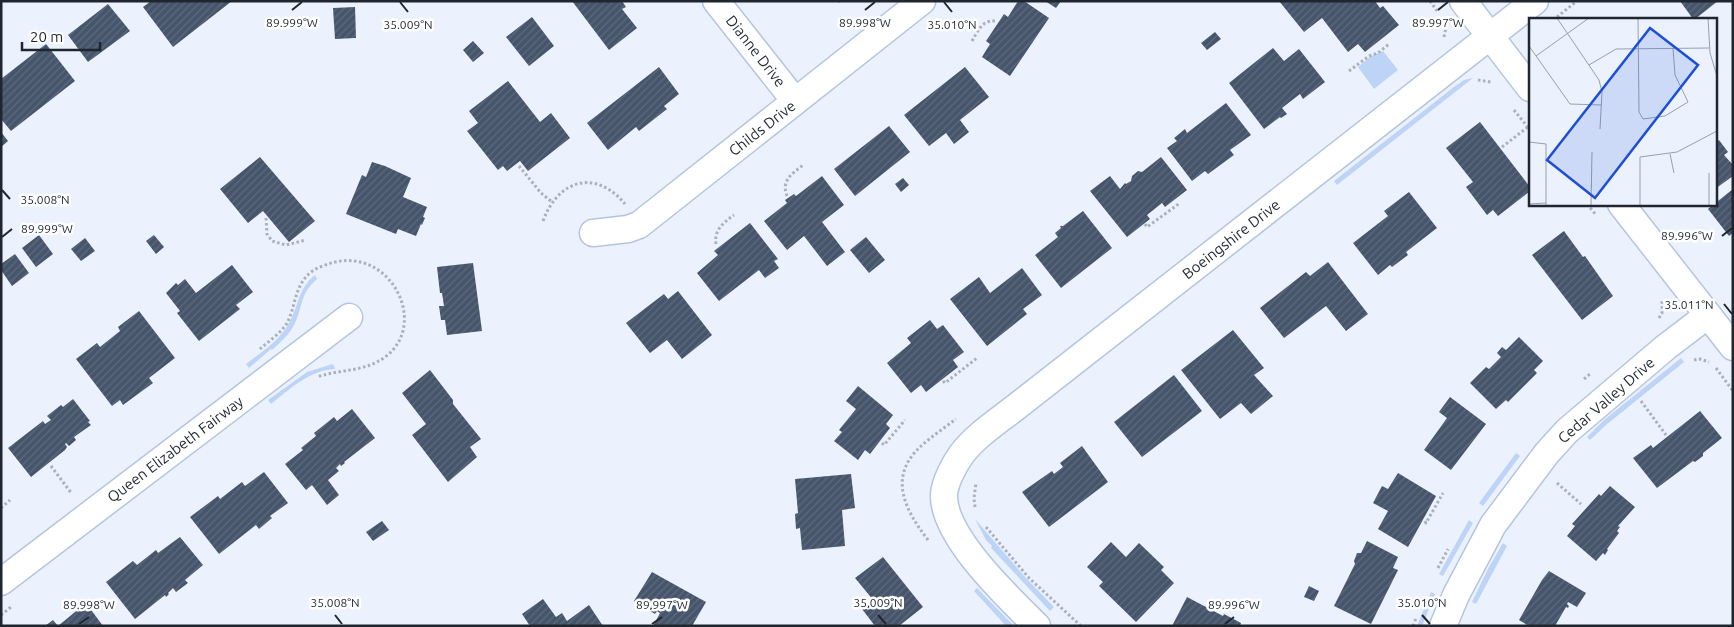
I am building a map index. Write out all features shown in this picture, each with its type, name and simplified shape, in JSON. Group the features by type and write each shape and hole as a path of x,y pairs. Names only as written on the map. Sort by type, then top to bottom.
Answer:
{"street":[{"name":"Dianne Drive","path":"716,1 795,101"},
{"name":"Childs Drive","path":"592,233 628,230 639,225 922,1"},
{"path":"1463,1 1529,87"},
{"name":"Boeingshire Drive","path":"1038,626 984,570 958,538 949,518 944,492 961,455 973,442 1535,1"},
{"path":"1622,205 1733,347"},
{"name":"Cedar Valley Drive","path":"1443,626 1459,589 1493,525 1547,453 1567,431 1666,347 1708,315"},
{"name":"Queen Elizabeth Fairway","path":"1,582 349,317"}],"path":[{"path":"1555,18 1577,1"},
{"path":"972,41 984,23 995,21"},
{"path":"1349,71 1389,44"},
{"path":"1474,81 1480,80 1494,84"},
{"path":"1502,148 1529,129 1510,105"},
{"path":"787,196 784,190 786,180 803,165"},
{"path":"519,166 541,193 552,202"},
{"path":"543,221 558,194 576,184 599,184 616,194 630,210"},
{"path":"1145,224 1147,227 1180,202"},
{"path":"1588,205 1600,221"},
{"path":"716,244 716,232 723,223 734,215"},
{"path":"266,218 268,234 272,241 286,244 306,240"},
{"path":"1654,322 1662,313 1664,306 1662,298"},
{"path":"943,381 945,383 977,358"},
{"path":"1686,364 1700,359 1707,360 1714,366 1733,391"},
{"path":"1584,379 1591,373"},
{"path":"1634,406 1648,395"},
{"path":"1640,401 1666,435"},
{"path":"882,443 884,445 905,420"},
{"path":"51,466 72,494"},
{"path":"975,510 974,498 978,478"},
{"path":"1552,488 1560,479"},
{"path":"1556,483 1581,504"},
{"path":"1425,521 1443,493"},
{"path":"1,508 10,500"},
{"path":"985,526 1029,578 1080,626"}],"shaded area":[{"path":"1383,51 1398,70 1374,89 1358,67 1371,56"},
{"path":"1473,78 1337,185 1334,181 1454,87 1464,80"},
{"path":"315,275 317,279 307,290 291,331 272,350 249,368 246,364 281,335 292,317 302,291 309,280"},
{"path":"1681,358 1684,362 1590,440 1587,437 1604,420"},
{"path":"333,364 335,369 326,370 309,377 271,404 268,400 307,372"},
{"path":"1516,453 1520,456 1483,506 1479,503"},
{"path":"975,519 1054,607 1050,611 991,548 992,546 986,540"},
{"path":"1469,520 1473,523 1443,576 1439,574"},
{"path":"1503,543 1507,546 1476,604 1472,602"},
{"path":"977,588 1014,626 1006,626 974,591"},
{"path":"1431,592 1435,594 1422,626 1417,626"}],"building":[{"path":"151,1 232,1 173,47 143,7"},
{"path":"572,1 622,1 626,7 622,9 637,28 609,50"},
{"path":"1018,1 1024,1 1049,18 1010,76 982,57 990,44 986,41 1004,14 1008,17"},
{"path":"1045,1 1061,1 1056,8"},
{"path":"1279,1 1375,1 1380,8 1383,6 1399,25 1365,52 1358,44 1348,52 1322,18 1304,32"},
{"path":"1680,1 1718,1 1696,18 1692,18"},
{"path":"108,4 130,31 88,62 68,35"},
{"path":"355,7 356,38 335,39 333,8"},
{"path":"532,17 554,46 529,66 506,37"},
{"path":"1215,32 1221,39 1207,50 1201,43"},
{"path":"473,41 484,53 473,62 463,50"},
{"path":"46,44 75,81 11,131 1,119 1,79"},
{"path":"1273,48 1284,61 1299,49 1325,82 1303,99 1300,94 1282,108 1287,114 1264,129 1229,83"},
{"path":"659,67 679,94 664,106 667,109 639,131 636,127 608,150 587,123"},
{"path":"965,67 989,97 960,120 969,132 954,144 946,133 929,146 904,115"},
{"path":"508,81 540,122 551,113 570,138 528,171 520,161 507,171 503,166 498,170 467,131 478,123 469,111"},
{"path":"1226,103 1251,135 1230,150 1234,155 1208,174 1205,171 1192,181 1167,148 1177,141 1174,138 1185,129 1187,133"},
{"path":"1480,122 1529,186 1529,192 1498,216 1493,210 1487,215 1466,187 1473,182 1446,148"},
{"path":"889,126 910,152 855,196 834,169"},
{"path":"1,132 8,141 1,147"},
{"path":"1719,140 1728,152 1724,155 1733,165 1733,176 1716,188 1716,142"},
{"path":"260,157 315,221 289,242 263,211 248,223 220,189"},
{"path":"1161,157 1187,190 1165,207 1162,203 1147,215 1150,219 1127,237 1090,191 1110,176 1120,189 1125,183 1131,181 1132,176 1138,171 1142,172"},
{"path":"372,162 411,178 403,197 427,207 423,217 425,218 416,236 398,229 396,234 346,214 362,175 366,177"},
{"path":"822,176 844,205 822,222 845,252 827,266 804,236 787,250 764,221 787,203 785,200 794,194 796,196"},
{"path":"903,178 909,185 901,192 895,184"},
{"path":"1733,189 1733,233 1729,236 1708,209 1716,205 1716,203"},
{"path":"1409,192 1437,228 1406,252 1408,255 1392,267 1390,265 1378,275 1353,243 1388,216 1384,211"},
{"path":"1083,211 1112,248 1061,288 1035,255 1058,237 1055,233 1061,228 1060,226 1063,226"},
{"path":"750,223 778,259 774,261 779,268 765,278 759,270 719,301 697,273 718,255 714,251"},
{"path":"1564,231 1583,257 1585,256 1613,296 1582,320 1532,255"},
{"path":"39,235 53,254 36,267 22,248"},
{"path":"154,235 164,247 156,254 146,241"},
{"path":"866,237 885,260 869,273 850,250"},
{"path":"85,238 95,251 81,261 71,249"},
{"path":"15,254 29,273 12,286 1,270 1,264"},
{"path":"1328,262 1368,314 1346,331 1326,306 1284,338 1260,308 1306,272 1310,276"},
{"path":"473,263 482,331 447,335 445,320 441,320 439,306 444,306 442,293 440,293 437,267"},
{"path":"232,265 253,292 236,305 240,309 199,341 177,313 180,311 166,293 176,283 178,285 185,279 196,293"},
{"path":"1022,268 1042,295 1023,309 1027,314 987,346 950,299 979,277 990,293"},
{"path":"678,291 712,335 682,359 667,340 650,353 626,323 664,294 668,299"},
{"path":"139,311 175,358 149,378 153,383 123,405 120,400 112,406 76,359 97,343 100,347 120,331 118,327"},
{"path":"930,320 937,329 943,325 964,352 953,360 958,367 926,392 921,385 911,393 887,363 911,343 907,338"},
{"path":"1233,330 1264,368 1254,375 1273,396 1251,414 1241,403 1220,419 1181,370"},
{"path":"1519,337 1543,361 1534,370 1537,373 1508,402 1506,400 1496,409 1470,383 1486,367 1489,369 1501,357 1497,353 1502,347 1506,350"},
{"path":"430,370 453,400 453,404 481,439 470,447 477,457 448,482 412,435 426,424 402,393"},
{"path":"1174,375 1202,411 1142,457 1114,422"},
{"path":"858,386 893,415 886,424 890,428 870,454 865,450 858,460 834,441 842,432 839,430 856,409 846,401"},
{"path":"1450,397 1486,424 1451,470 1424,450 1447,418 1439,412"},
{"path":"73,399 91,425 74,437 76,440 69,446 66,443 67,447 65,450 31,477 8,448 43,421 45,424 51,420 47,416 61,405 63,407"},
{"path":"352,409 375,438 345,463 341,466 340,464 336,468 339,471 328,480 339,495 327,505 312,485 306,490 285,464 303,450 301,448 316,436 314,433 334,417 337,421"},
{"path":"1700,411 1722,438 1703,453 1703,456 1695,462 1693,461 1657,488 1633,458 1651,445 1653,448"},
{"path":"1082,446 1108,482 1049,527 1022,492 1052,471 1054,474 1063,467 1060,463"},
{"path":"264,472 288,503 270,516 272,518 259,529 256,525 219,554 190,517 218,496 220,499 242,482 245,486"},
{"path":"1398,473 1436,496 1408,547 1378,529 1388,511 1373,503 1382,486 1388,489"},
{"path":"851,474 855,508 842,510 845,546 802,550 800,528 796,529 795,514 798,513 795,479"},
{"path":"1610,486 1635,507 1618,526 1620,527 1617,531 1619,533 1607,549 1605,555 1603,553 1596,561 1567,536 1575,526 1572,524 1599,494 1601,496"},
{"path":"382,521 389,530 373,541 366,532"},
{"path":"180,537 203,565 185,580 188,583 176,592 173,588 166,597 165,595 135,619 106,582 133,561 137,565 156,550 158,553"},
{"path":"1367,541 1398,557 1393,568 1398,570 1371,624 1334,606 1355,564 1354,561 1357,553 1361,553"},
{"path":"1111,542 1126,557 1139,543 1164,567 1161,570 1174,583 1136,622 1099,586 1103,582 1087,567"},
{"path":"883,557 923,607 899,626 875,626 862,609 874,601 855,578"},
{"path":"1549,571 1586,593 1577,607 1568,602 1568,608 1566,607 1555,626 1529,626 1519,620"},
{"path":"652,572 706,602 692,626 653,626 660,613 657,611 655,614 634,601"},
{"path":"1309,586 1319,591 1314,601 1304,597"},
{"path":"1187,597 1223,616 1224,614 1241,623 1240,626 1172,626"},
{"path":"543,599 556,617 562,613 567,621 589,605 603,626 530,626 522,614"},
{"path":"86,603 103,626 58,626"},
{"path":"53,620 58,626 45,626"}]}
